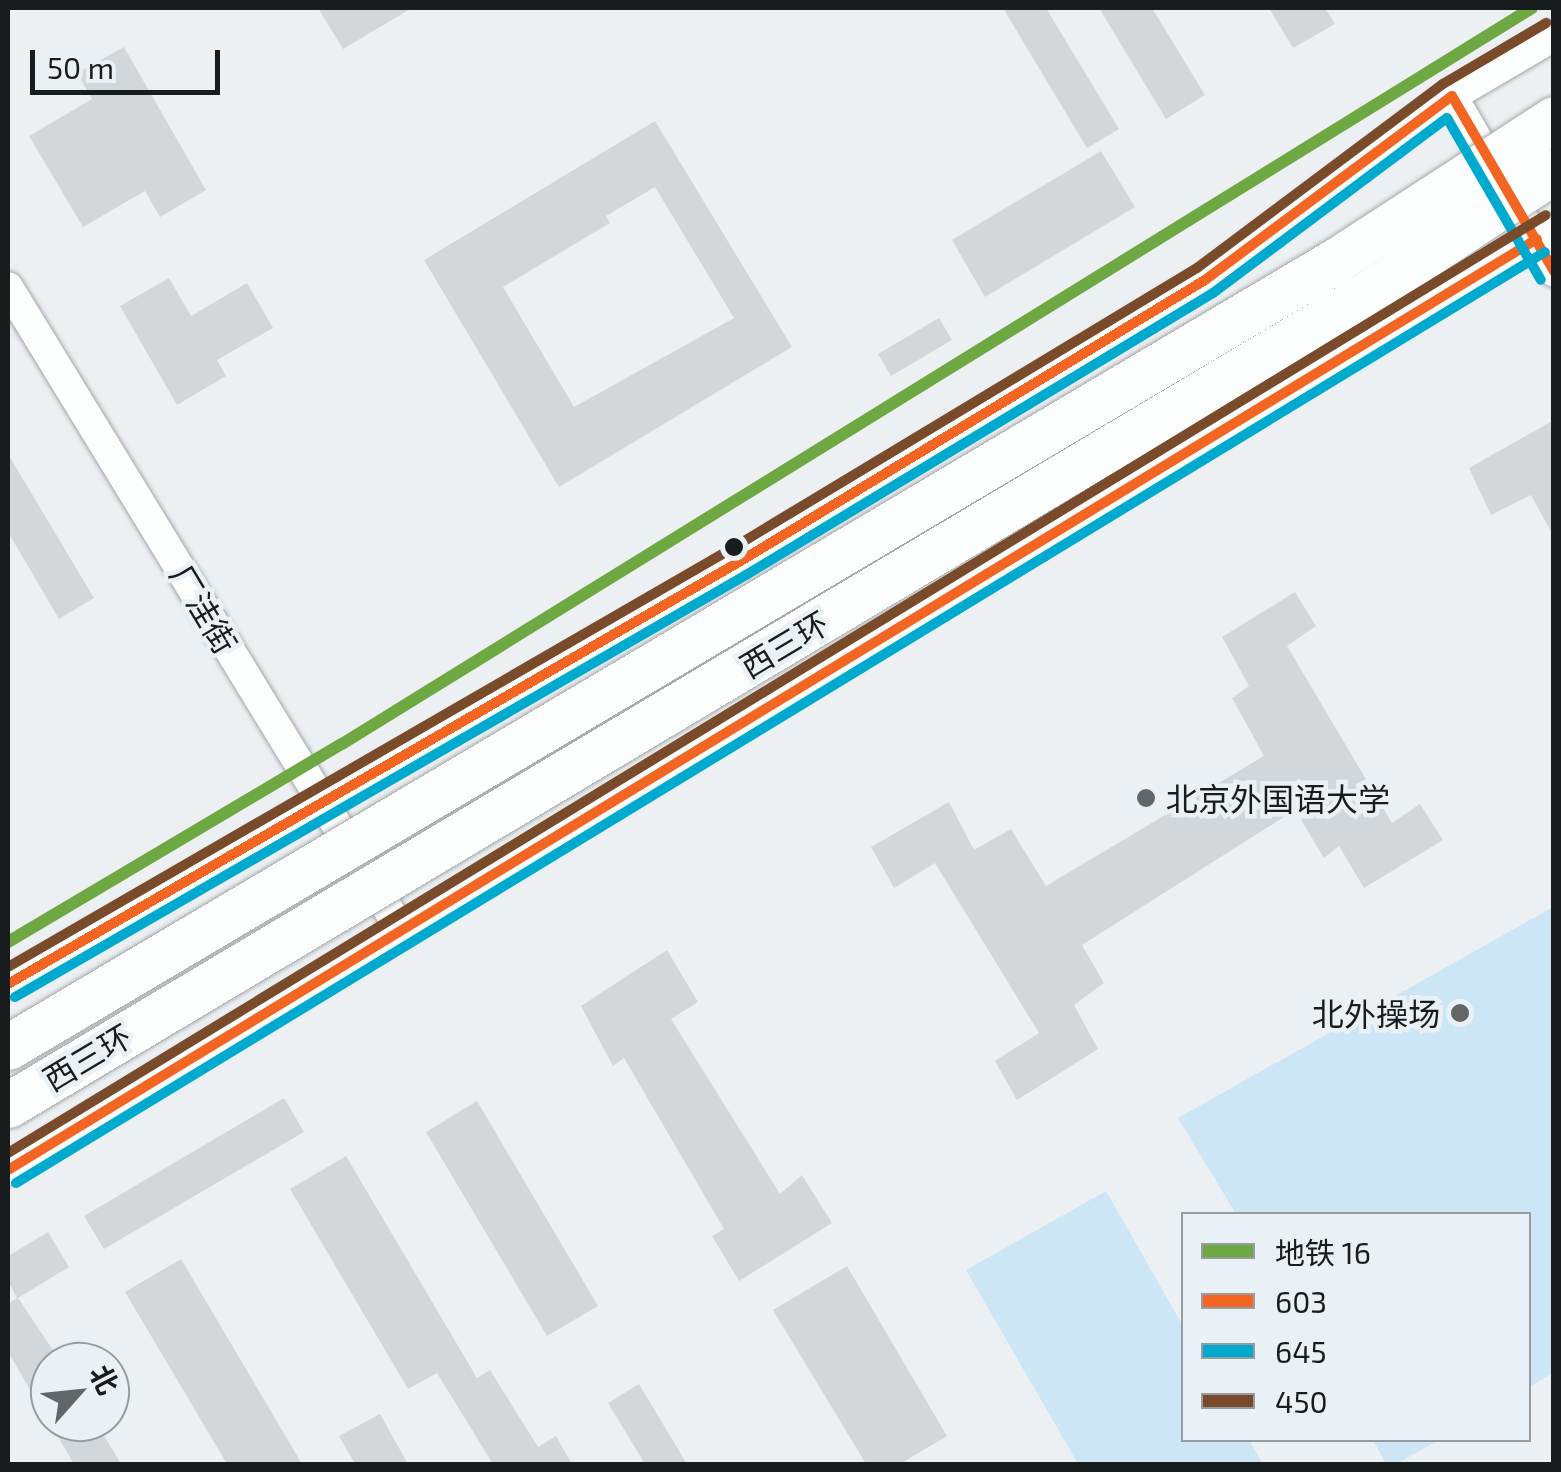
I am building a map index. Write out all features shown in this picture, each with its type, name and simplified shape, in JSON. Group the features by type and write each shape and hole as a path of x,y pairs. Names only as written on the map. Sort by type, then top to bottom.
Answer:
{"highway":[{"name":"西三环","path":"8,1047 1337,260 1554,119"},
{"name":"西三环","path":"8,1104 1358,300 1554,172"}],"street":[{"path":"8,984 740,562 1205,280 1452,96 1554,36"},
{"path":"1452,96 1545,234 1554,272"},
{"path":"8,1170 1545,234"},
{"name":"厂洼街","path":"8,287 402,932"}],"shaded area":[{"name":"北外操场","path":"1553,907 1553,1373 1531,1386 1531,1212 1235,1212 1178,1118"},
{"path":"1106,1191 1181,1322 1181,1442 1250,1442 1263,1464 1078,1464 966,1270"},
{"path":"1374,1442 1435,1442 1396,1464 1386,1464"}],"building":[{"path":"318,8 412,8 343,49"},
{"path":"1003,8 1046,8 1119,129 1087,148"},
{"path":"1099,8 1152,8 1205,95 1166,119"},
{"path":"1269,8 1325,8 1335,24 1293,48"},
{"path":"124,47 206,190 160,217 145,191 83,227 29,136 92,99 77,73"},
{"path":"655,121 792,347 559,487 424,260","holes":["655,187 734,318 574,407 503,287 610,223 606,216"]},
{"path":"1101,151 1135,207 985,297 952,240"},
{"path":"169,278 191,316 247,283 273,328 217,360 226,376 177,405 120,306"},
{"path":"939,318 952,340 891,376 878,354"},
{"path":"1554,420 1554,537 1531,495 1491,515 1469,468"},
{"path":"8,454 94,598 59,619 8,532"},
{"path":"1295,592 1316,626 1287,646 1392,823 1420,804 1443,840 1364,888 1339,846 1324,858 1295,810 1082,945 1104,983 1074,1005 1098,1049 1017,1100 995,1061 1039,1033 935,863 894,888 871,847 949,802 974,850 1011,829 1046,886 1264,756 1232,698 1249,686 1222,637"},
{"path":"667,950 698,1002 671,1019 780,1194 802,1175 832,1223 739,1281 712,1236 724,1229 624,1058 613,1066 581,1006"},
{"path":"284,1098 304,1132 104,1249 84,1216"},
{"path":"477,1101 598,1306 547,1336 426,1132"},
{"path":"346,1156 477,1378 490,1370 538,1447 556,1436 572,1464 493,1464 437,1373 408,1389 290,1189"},
{"path":"48,1232 69,1267 18,1298 48,1342 30,1342 30,1389 8,1352 8,1304 17,1298 8,1281 8,1256"},
{"path":"181,1259 302,1464 227,1464 125,1292"},
{"path":"847,1266 947,1436 900,1464 866,1464 773,1310"},
{"path":"639,1384 687,1464 645,1464 608,1403"},
{"path":"380,1414 408,1464 355,1464 339,1436"},
{"path":"61,1442 108,1442 121,1464 74,1464"}],"metro line":[{"name":"16","path":"8,942 342,744 1532,8"}],"transit line":[{"name":"450","path":"8,967 731,549 1197,268 1443,84 1546,23"},
{"name":"603","path":"8,984 739,562 1205,280 1452,96 1554,271"},
{"name":"645","path":"15,997 746,575 1213,293 1447,118 1541,280"},
{"name":"450","path":"8,1153 1546,215"},
{"name":"603","path":"8,1170 1537,239"},
{"name":"645","path":"16,1183 1545,252"}],"place":[{"name":"北京外国语大学","path":"1146,798"},
{"name":"北外操场","path":"1460,1013"}]}
